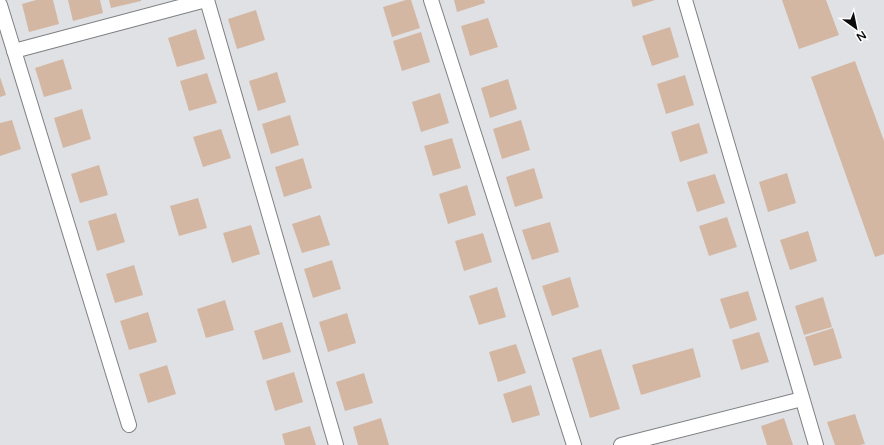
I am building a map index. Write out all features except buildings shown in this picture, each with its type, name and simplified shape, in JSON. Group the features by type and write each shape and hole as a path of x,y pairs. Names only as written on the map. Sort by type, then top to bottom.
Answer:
{"street":[{"path":"14,51 207,0 336,445"},
{"path":"431,0 574,445"},
{"path":"685,0 816,445"},
{"path":"0,4 129,425"},
{"path":"621,445 802,399"}]}
